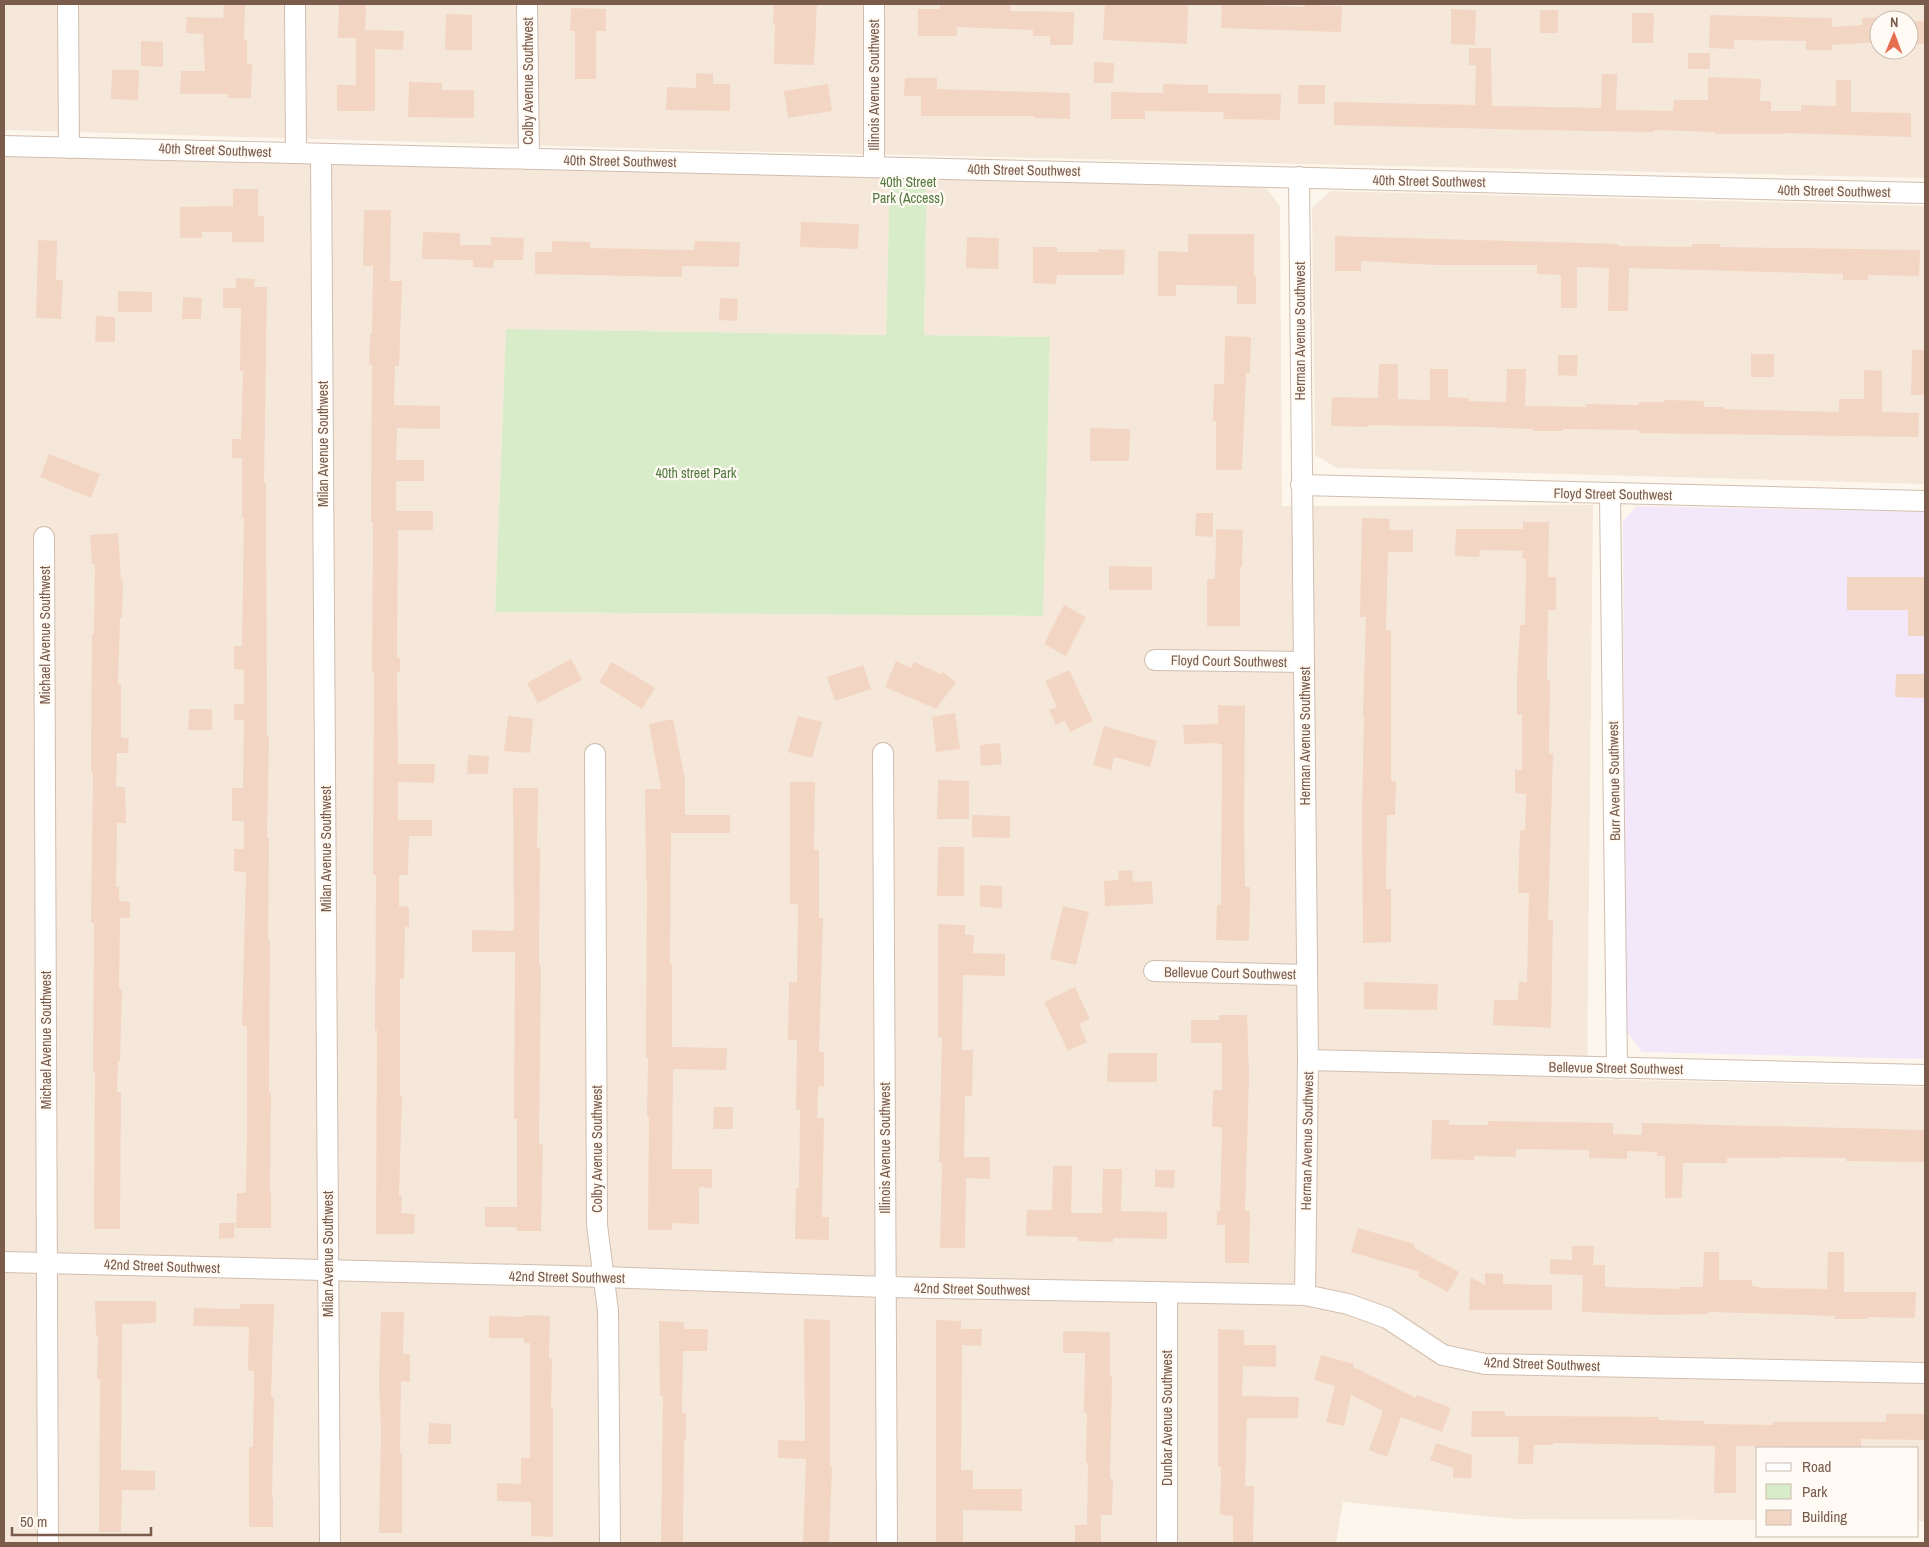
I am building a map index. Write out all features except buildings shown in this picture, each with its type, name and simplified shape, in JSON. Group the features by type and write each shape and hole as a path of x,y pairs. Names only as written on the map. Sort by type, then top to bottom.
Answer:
{"street":[{"path":"68,4 70,148"},
{"path":"295,4 296,153"},
{"name":"Colby Avenue Southwest","path":"527,4 529,159"},
{"name":"Illinois Avenue Southwest","path":"874,4 874,166"},
{"name":"40th Street Southwest","path":"4,146 1925,193"},
{"name":"Milan Avenue Southwest","path":"321,154 330,1543"},
{"name":"Herman Avenue Southwest","path":"1299,177 1300,485 1304,662 1308,1060 1305,1296"},
{"name":"Floyd Street Southwest","path":"1300,485 1925,501"},
{"name":"Burr Avenue Southwest","path":"1610,494 1617,1068"},
{"name":"Michael Avenue Southwest","path":"44,537 48,1543"},
{"name":"Floyd Court Southwest","path":"1155,660 1304,662"},
{"name":"Colby Avenue Southwest","path":"595,754 597,1225 608,1311 610,1543"},
{"name":"Illinois Avenue Southwest","path":"884,754 887,1543"},
{"name":"Bellevue Court Southwest","path":"1154,971 1306,975"},
{"name":"Bellevue Street Southwest","path":"1308,1060 1925,1075"},
{"name":"42nd Street Southwest","path":"4,1262 604,1277 885,1287 1305,1296 1348,1304 1387,1318 1443,1355 1485,1364 1925,1373"},
{"name":"Dunbar Avenue Southwest","path":"1167,1294 1167,1543"}],"shaded area":[{"path":"4,4 1925,4 1925,178 732,151 4,130"},
{"path":"4,155 890,172 886,335 506,329 495,612 1042,616 1050,337 924,335 927,168 1266,188 1280,206 1282,506 1593,505 1587,1079 1925,1087 1925,1521 1919,1521 1919,1447 1756,1447 1756,1520 1515,1519 1343,1502 1336,1543 4,1543"},
{"path":"1330,191 1925,206 1925,484 1337,468 1315,455 1312,208"},
{"path":"1637,506 1925,512 1925,1059 1642,1052 1625,1029 1623,521"}],"green space":[{"name":"40th street Park","path":"927,168 924,335 1050,337 1043,616 495,612 506,329 886,335 890,172"}],"park label":[{"name":"40th Street Park (Access)","path":"908,190"}]}
